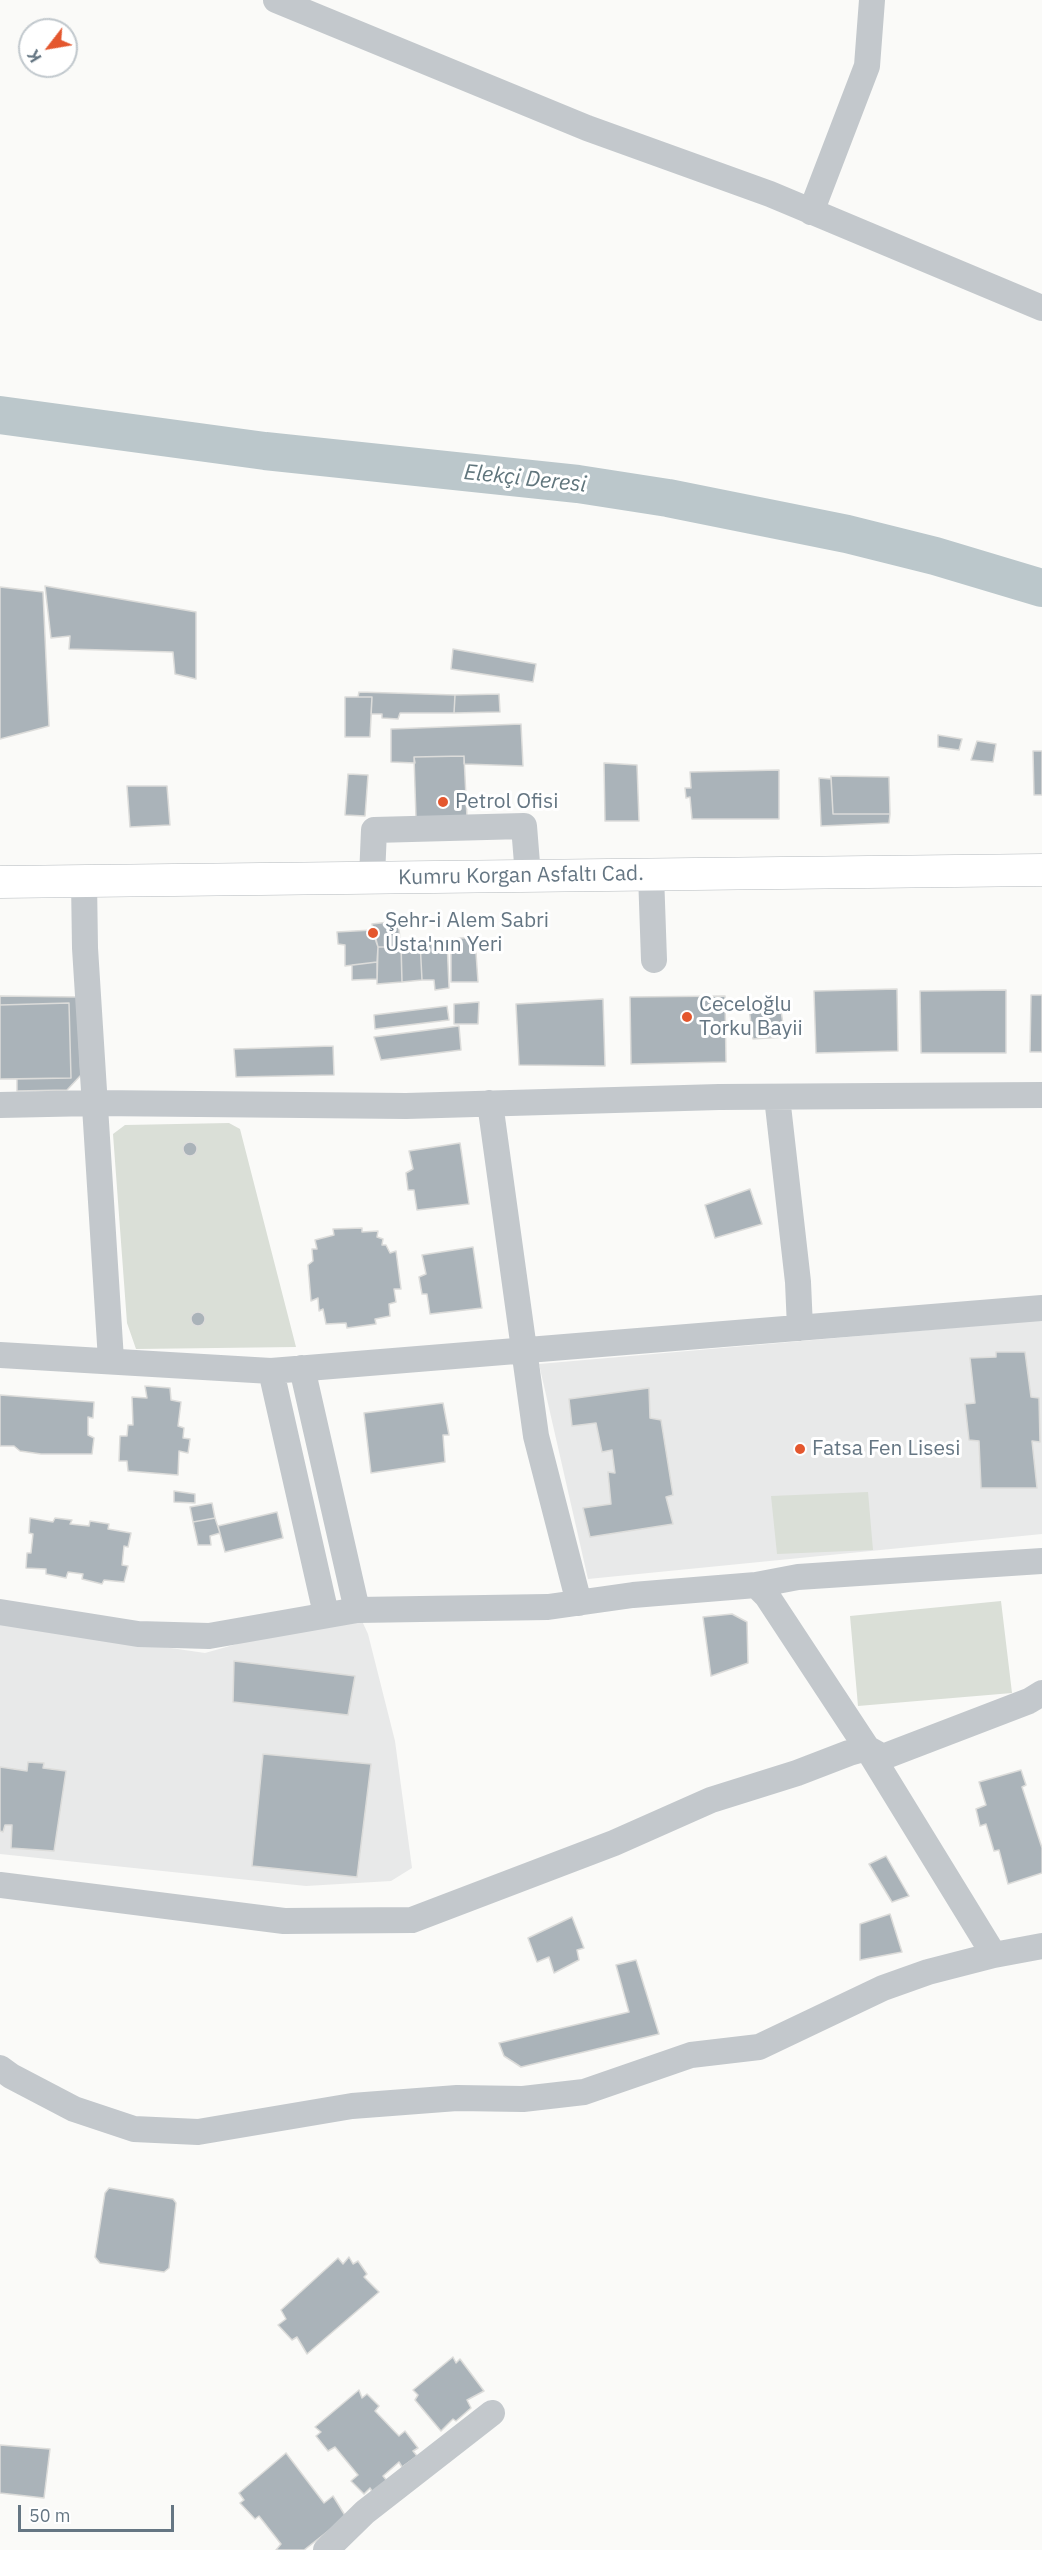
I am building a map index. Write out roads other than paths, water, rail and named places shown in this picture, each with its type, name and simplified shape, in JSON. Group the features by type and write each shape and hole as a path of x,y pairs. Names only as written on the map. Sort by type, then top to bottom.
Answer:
{"main road":[{"name":"Kumru Korgan Asfaltı Cad.","path":"0,882 1042,870"}],"street":[{"path":"276,0 587,128 770,194 1042,308"},
{"path":"811,212 867,66 872,0"},
{"path":"372,878 374,830 524,826 528,876"},
{"path":"651,874 654,960"},
{"path":"84,881 85,948 111,1360"},
{"path":"0,1106 94,1103 406,1106 777,1097 1042,1095"},
{"path":"777,1097 798,1282 800,1328"},
{"path":"490,1103 536,1436 579,1603"},
{"path":"0,1355 271,1371 1042,1308"},
{"path":"303,1368 357,1610"},
{"path":"271,1371 326,1614"},
{"path":"0,1612 138,1634 209,1636 357,1610 548,1607 633,1595 756,1585 798,1577 1042,1561"},
{"path":"756,1585 767,1596 867,1748 994,1955"},
{"path":"0,1885 285,1922 412,1920 614,1843 711,1800 867,1748 883,1757 1029,1701 1042,1693"},
{"path":"0,2068 74,2109 134,2129 198,2132 352,2106 457,2098 523,2099 584,2092 692,2055 759,2047 883,1988 928,1972 994,1955 1042,1946"},
{"path":"326,2550 365,2512 492,2413"}],"waterway":[{"name":"Elekçi Deresi","path":"0,415 265,451 578,484 668,498 847,534 935,556 1042,588"}],"place":[{"name":"Petrol Ofisi","path":"443,802"},
{"name":"Şehr-i Alem Sabri Usta'nın Yeri","path":"373,933"},
{"name":"Ceceloğlu Torku Bayii","path":"687,1017"},
{"name":"Fatsa Fen Lisesi","path":"800,1449"}]}
